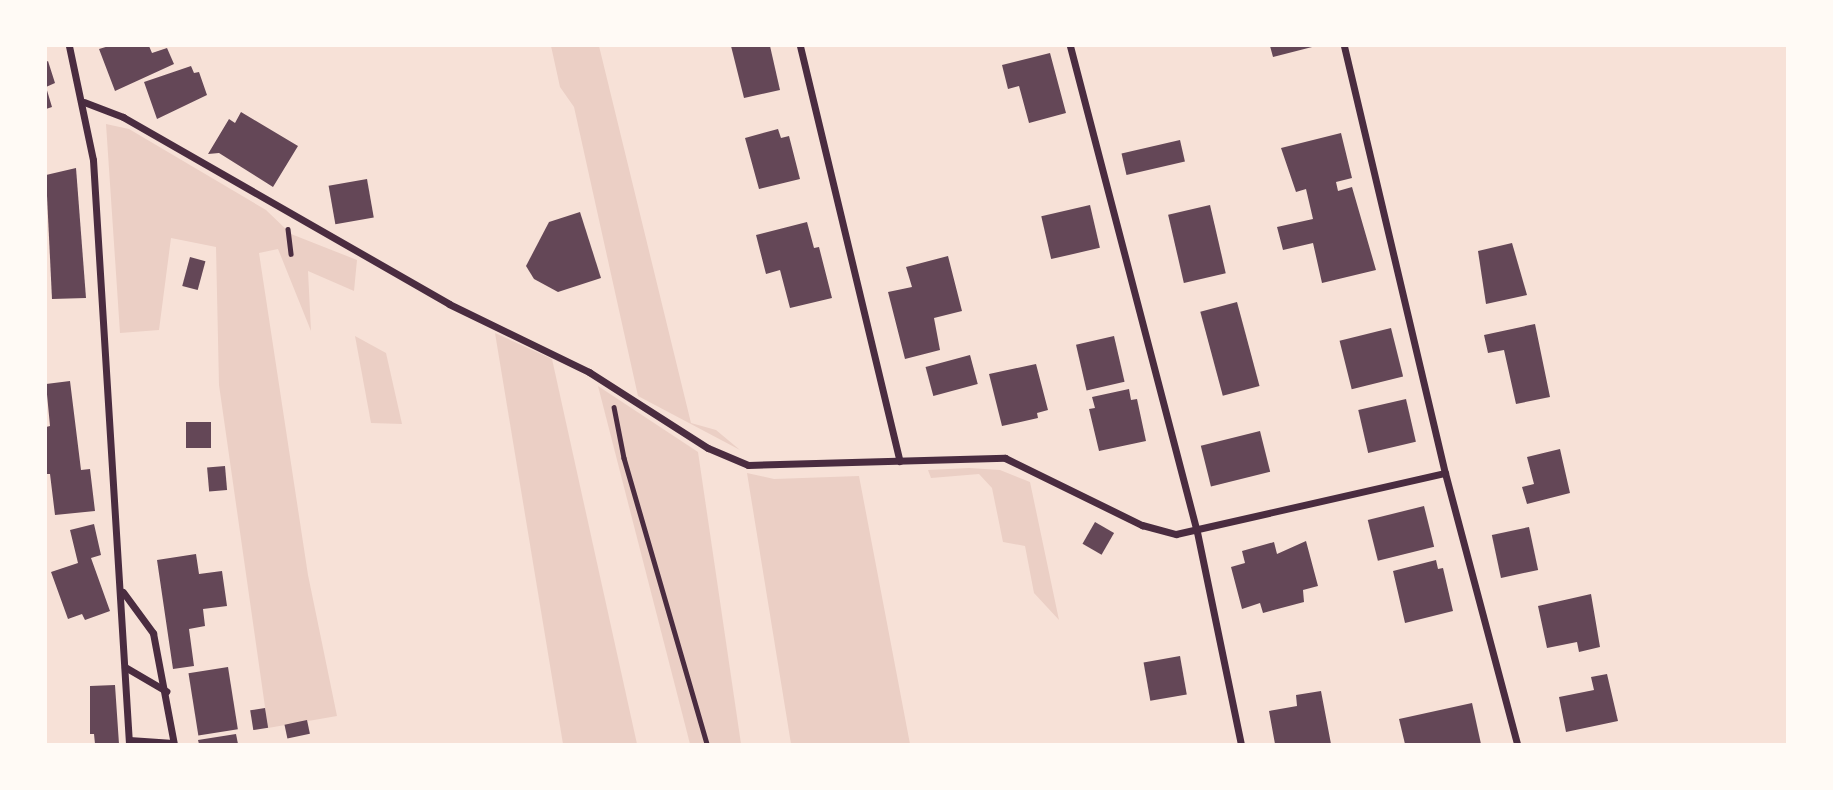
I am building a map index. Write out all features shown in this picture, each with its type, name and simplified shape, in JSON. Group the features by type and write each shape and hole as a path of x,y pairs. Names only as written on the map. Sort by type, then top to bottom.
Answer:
{"street":[{"path":"69,46 84,102 93,160 123,592 129,742 174,744 153,634 144,616 123,592"},
{"path":"800,46 900,461"},
{"path":"1070,46 1197,532 1241,744"},
{"path":"1344,46 1445,473 1517,744"},
{"path":"84,102 123,117 449,304 610,386 708,448 748,465 1005,458 1142,525 1175,534 1197,532 1445,473"},
{"path":"125,667 166,691"}],"path":[{"path":"610,386 624,458 707,744"}],"shaded area":[{"path":"551,46 599,46 691,423 716,430 740,450 638,396 574,107 560,87"},
{"path":"106,124 129,129 266,210 291,234 357,260 354,291 308,271 311,331 278,249 259,253 308,575 337,716 268,728 219,385 216,247 171,238 159,330 120,333"},
{"path":"495,333 552,359 637,744 563,744"},
{"path":"355,336 386,353 402,424 371,423"},
{"path":"598,386 698,452 741,744 690,744"},
{"path":"928,470 1000,470 1030,482 1059,620 1034,593 1025,546 1003,542 992,488 979,474 931,478"},
{"path":"747,473 774,479 859,476 910,744 791,744"}],"building":[{"path":"109,46 149,46 152,53 167,48 174,64 115,91 99,49"},
{"path":"731,46 770,46 780,90 744,98"},
{"path":"1270,46 1316,46 1273,57"},
{"path":"1050,53 1066,113 1029,123 1019,86 1008,89 1002,65"},
{"path":"48,61 55,83 46,87 46,62"},
{"path":"191,66 194,73 199,72 207,95 157,119 144,82"},
{"path":"46,87 52,107 46,109"},
{"path":"241,112 298,146 273,187 219,153 208,154 229,119 235,123"},
{"path":"778,129 781,138 789,136 800,179 759,189 745,138"},
{"path":"1341,133 1352,178 1336,182 1338,191 1352,187 1376,270 1322,283 1313,243 1283,250 1277,227 1313,219 1306,189 1296,192 1281,148"},
{"path":"1180,140 1185,161 1126,175 1122,153"},
{"path":"76,168 86,298 52,299 46,175"},
{"path":"367,179 374,217 335,224 329,186"},
{"path":"1090,205 1100,248 1051,259 1041,216"},
{"path":"1210,205 1226,273 1184,283 1168,215"},
{"path":"580,212 601,278 558,292 534,279 526,266 549,222"},
{"path":"807,222 814,248 819,247 832,298 790,308 780,270 766,274 756,235"},
{"path":"1512,243 1527,295 1486,304 1478,251"},
{"path":"948,256 962,311 934,318 940,350 905,359 888,292 912,287 906,267"},
{"path":"190,257 205,261 198,290 182,286"},
{"path":"1237,302 1260,386 1223,396 1200,312"},
{"path":"1535,324 1550,397 1516,404 1504,350 1488,353 1484,335"},
{"path":"1391,328 1403,377 1352,389 1340,341"},
{"path":"1114,336 1125,382 1087,391 1076,345"},
{"path":"970,355 978,384 933,396 926,367"},
{"path":"1036,364 1048,410 1037,413 1038,418 1002,426 989,374"},
{"path":"70,381 81,470 90,469 95,511 55,515 50,474 46,474 46,427 50,426 46,384"},
{"path":"1129,389 1131,400 1137,399 1146,441 1099,451 1089,409 1095,408 1092,397"},
{"path":"1406,399 1416,442 1368,453 1358,410"},
{"path":"186,422 211,422 211,448 186,448"},
{"path":"1260,431 1270,472 1211,487 1201,446"},
{"path":"1560,449 1570,493 1527,504 1522,487 1534,484 1527,457"},
{"path":"225,466 227,490 209,491 207,468"},
{"path":"1424,506 1434,547 1378,561 1368,520"},
{"path":"1095,522 1114,533 1102,555 1082,544"},
{"path":"94,524 101,555 91,558 110,611 85,620 82,614 68,619 51,572 78,563 70,530"},
{"path":"1529,527 1538,570 1501,578 1492,535"},
{"path":"1306,541 1318,586 1303,590 1304,602 1263,613 1260,603 1242,609 1231,567 1245,563 1242,551 1274,542 1277,554"},
{"path":"196,554 199,574 222,571 227,606 203,609 205,626 189,629 194,666 173,669 157,560"},
{"path":"1436,560 1438,569 1443,568 1453,611 1405,623 1393,571"},
{"path":"1591,594 1600,647 1579,652 1577,642 1547,648 1538,606"},
{"path":"1180,656 1187,694 1150,701 1144,662"},
{"path":"228,667 238,729 198,735 188,673"},
{"path":"1607,674 1618,721 1566,732 1559,697 1594,690 1591,677"},
{"path":"115,685 119,744 95,744 94,734 90,734 90,686"},
{"path":"1321,691 1331,744 1275,744 1269,711 1297,706 1296,695"},
{"path":"1472,703 1481,744 1405,744 1399,719"},
{"path":"265,708 268,728 253,730 250,710"},
{"path":"307,720 310,734 287,738 285,725"},
{"path":"236,734 238,744 199,744 198,740"}]}
